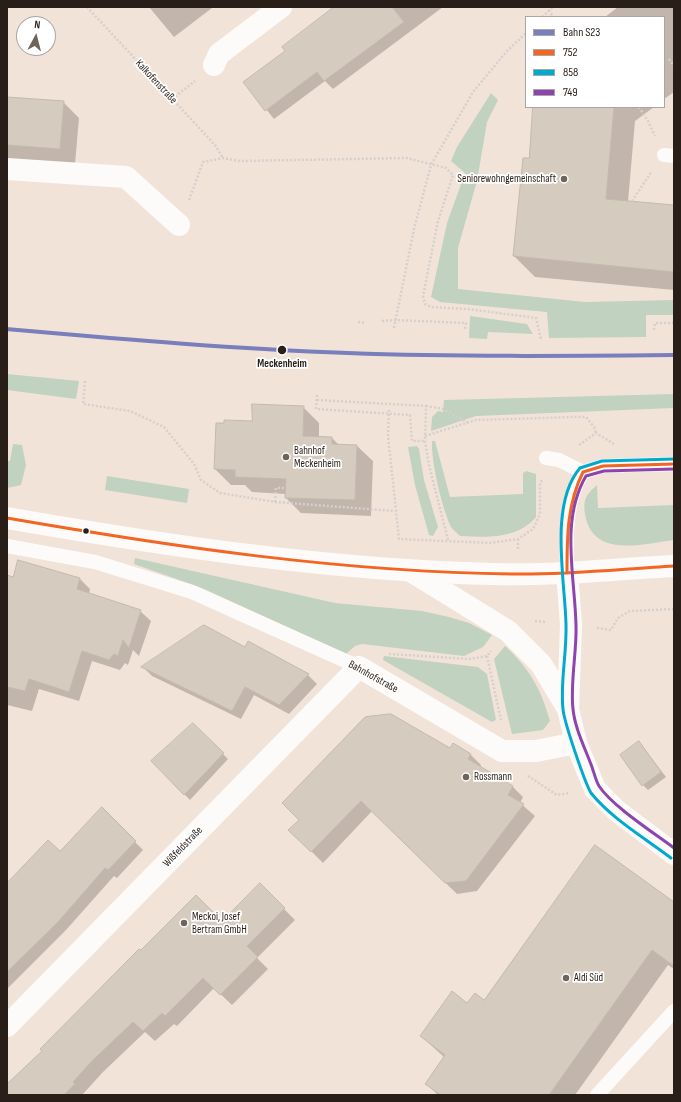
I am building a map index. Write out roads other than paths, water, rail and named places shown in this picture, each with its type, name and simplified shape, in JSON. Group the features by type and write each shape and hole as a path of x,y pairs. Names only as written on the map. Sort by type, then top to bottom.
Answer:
{"street":[{"path":"214,65 219,54 256,14 281,7"},
{"path":"7,169 126,177 179,225"},
{"path":"7,518 160,543 238,553 409,570 493,574 566,572 674,566"},
{"path":"409,570 508,631 541,664 568,709"},
{"path":"566,572 571,625 568,709 576,743 595,789 617,811 674,854"},
{"name":"Bahnhofstraße","path":"359,667 502,751 536,751 576,743"},
{"name":"Wißfeldstraße","path":"7,1026 359,667"}],"lane":[{"path":"552,459 583,472 603,466 674,464"},
{"path":"566,572 569,506 574,487 583,472"},
{"name":"Bahnhofstraße","path":"7,546 94,562 192,592 359,667"},
{"path":"597,1095 674,1011"}],"rail line":[{"name":"S23","path":"7,329 220,346 348,353 470,356 674,355"}],"place":[{"name":"Seniorewohngemeinschaft","path":"564,179"},
{"name":"Meckenheim","path":"282,350"},
{"name":"Bahnhof Meckenheim","path":"286,457"},
{"name":"Rossmann","path":"466,777"},
{"name":"Meckoi, Josef Bertram GmbH","path":"184,923"},
{"name":"Aldi Süd","path":"566,978"}]}
